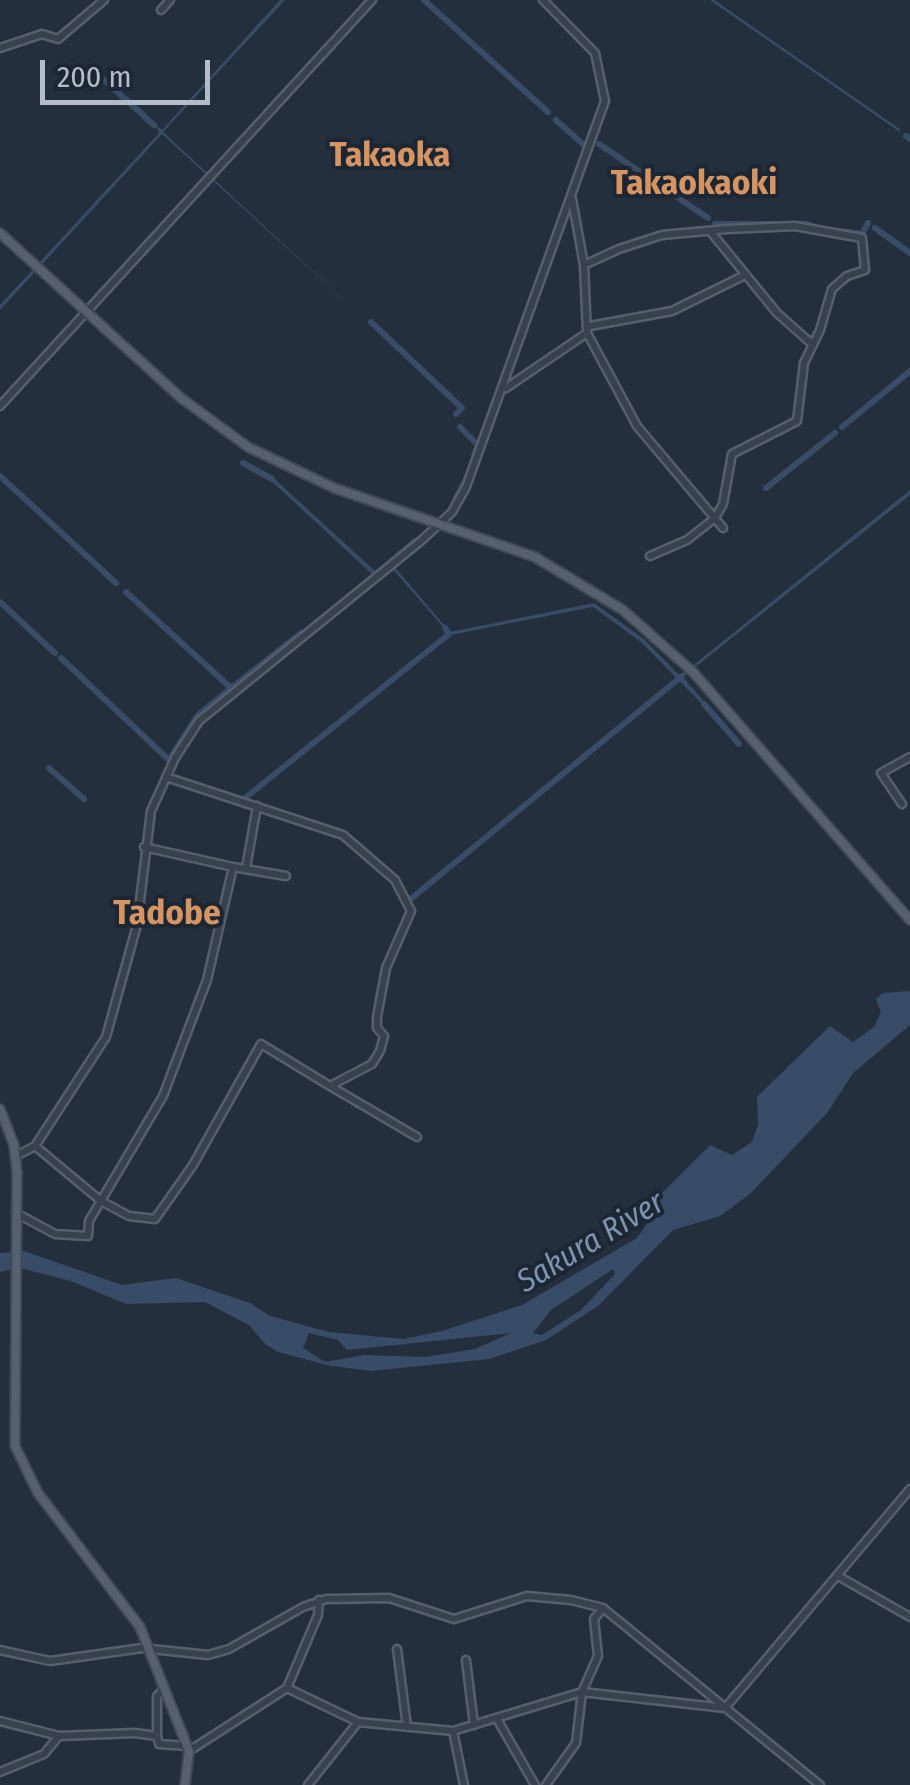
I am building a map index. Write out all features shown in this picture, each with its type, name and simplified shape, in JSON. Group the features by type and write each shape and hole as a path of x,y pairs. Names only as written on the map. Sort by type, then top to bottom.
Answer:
{"main road":[{"path":"0,233 181,398 248,447 334,488 535,557 624,610 692,672 910,920"},
{"path":"0,1109 16,1156 14,1436 28,1477 133,1614 188,1749 186,1785"}],"street":[{"path":"0,48 42,34 58,39 104,0"},
{"path":"0,406 372,0"},
{"path":"16,1156 34,1146 98,1053 113,1019 138,925 151,811 166,776 208,712 441,523 466,487 605,101 602,72 586,41 543,0"},
{"path":"572,198 584,265 588,330 637,426 723,528"},
{"path":"584,265 662,235 709,230 795,226 862,238 864,270 832,289 800,379 797,421 732,454 723,504 714,518 687,540 650,556"},
{"path":"709,230 743,276 813,344"},
{"path":"504,390 588,330 672,310 743,276"},
{"path":"902,804 881,773 910,757"},
{"path":"166,776 342,835 394,880 411,910 386,968 377,1017 377,1028 384,1036 380,1051 372,1064 330,1086"},
{"path":"246,868 257,806"},
{"path":"144,847 286,876"},
{"path":"16,1216 55,1234 88,1236 89,1220 163,1096 208,980 233,867"},
{"path":"34,1146 101,1201 129,1216 155,1219 193,1166 261,1044 417,1138"},
{"path":"725,1708 910,1489"},
{"path":"838,1576 910,1617"},
{"path":"0,1650 58,1662 148,1648 217,1654 319,1600 389,1598 454,1619 538,1595 603,1608 820,1785"},
{"path":"164,1689 157,1696 159,1744 188,1749 287,1688 318,1616 319,1600"},
{"path":"546,1785 576,1742 582,1692 595,1669 598,1632 594,1620 603,1608"},
{"path":"396,1648 407,1727"},
{"path":"466,1660 474,1726"},
{"path":"287,1688 358,1722 453,1731 582,1692 725,1708"},
{"path":"497,1719 535,1785"},
{"path":"0,1721 59,1736 157,1736"},
{"path":"308,1785 358,1722"},
{"path":"453,1731 464,1785"},
{"path":"0,1772 44,1754 59,1736"},
{"path":"794,1785 802,1774"}],"water":[{"path":"280,0 285,0 163,132 360,315 162,134 0,310 0,305 159,133 155,124 162,130"},
{"path":"269,474 375,571 414,538 417,540 392,564 450,632 594,603 644,639 680,676 910,490 910,495 683,677 706,708 641,642 593,607 450,635 390,566 302,634 372,574 266,476"},
{"path":"910,991 910,1025 853,1073 827,1113 751,1193 720,1216 673,1230 598,1306 546,1340 489,1359 371,1371 331,1366 278,1352 265,1344 249,1325 205,1302 126,1304 71,1281 20,1268 0,1272 0,1253 24,1251 122,1285 176,1278 250,1303 270,1316 329,1332 403,1339 442,1331 522,1305 637,1238 650,1220 649,1206 710,1145 732,1155 752,1142 758,1125 757,1097 830,1026 853,1042 874,1027 881,1012 876,999 883,993","holes":["613,1269 615,1274 581,1310 542,1335 533,1333 551,1310","309,1333 338,1340 347,1350 511,1333 475,1349 425,1357 364,1355 325,1362 303,1348"]}],"waterway":[{"path":"424,0 548,112"},
{"path":"712,0 899,130"},
{"path":"93,70 154,125"},
{"path":"556,120 585,146 589,139"},
{"path":"906,136 910,139"},
{"path":"599,144 708,218"},
{"path":"840,231 862,234 868,223"},
{"path":"715,224 808,224 817,229"},
{"path":"875,228 910,253"},
{"path":"371,322 462,408 456,414"},
{"path":"842,427 910,371"},
{"path":"460,427 478,445 474,456"},
{"path":"766,488 835,433"},
{"path":"243,463 272,479"},
{"path":"0,476 116,583"},
{"path":"456,498 467,478"},
{"path":"126,592 231,688 301,633"},
{"path":"0,602 55,653"},
{"path":"245,798 449,634 445,628"},
{"path":"61,658 169,760 198,715 231,688"},
{"path":"412,898 682,676"},
{"path":"704,704 739,744"},
{"path":"49,768 84,799"}],"district":[{"name":"Takaoka","path":"390,156"},
{"name":"Takaokaoki","path":"694,184"},
{"name":"Tadobe","path":"167,914"}],"water label":[{"name":"Sakura River","path":"591,1243"}]}
